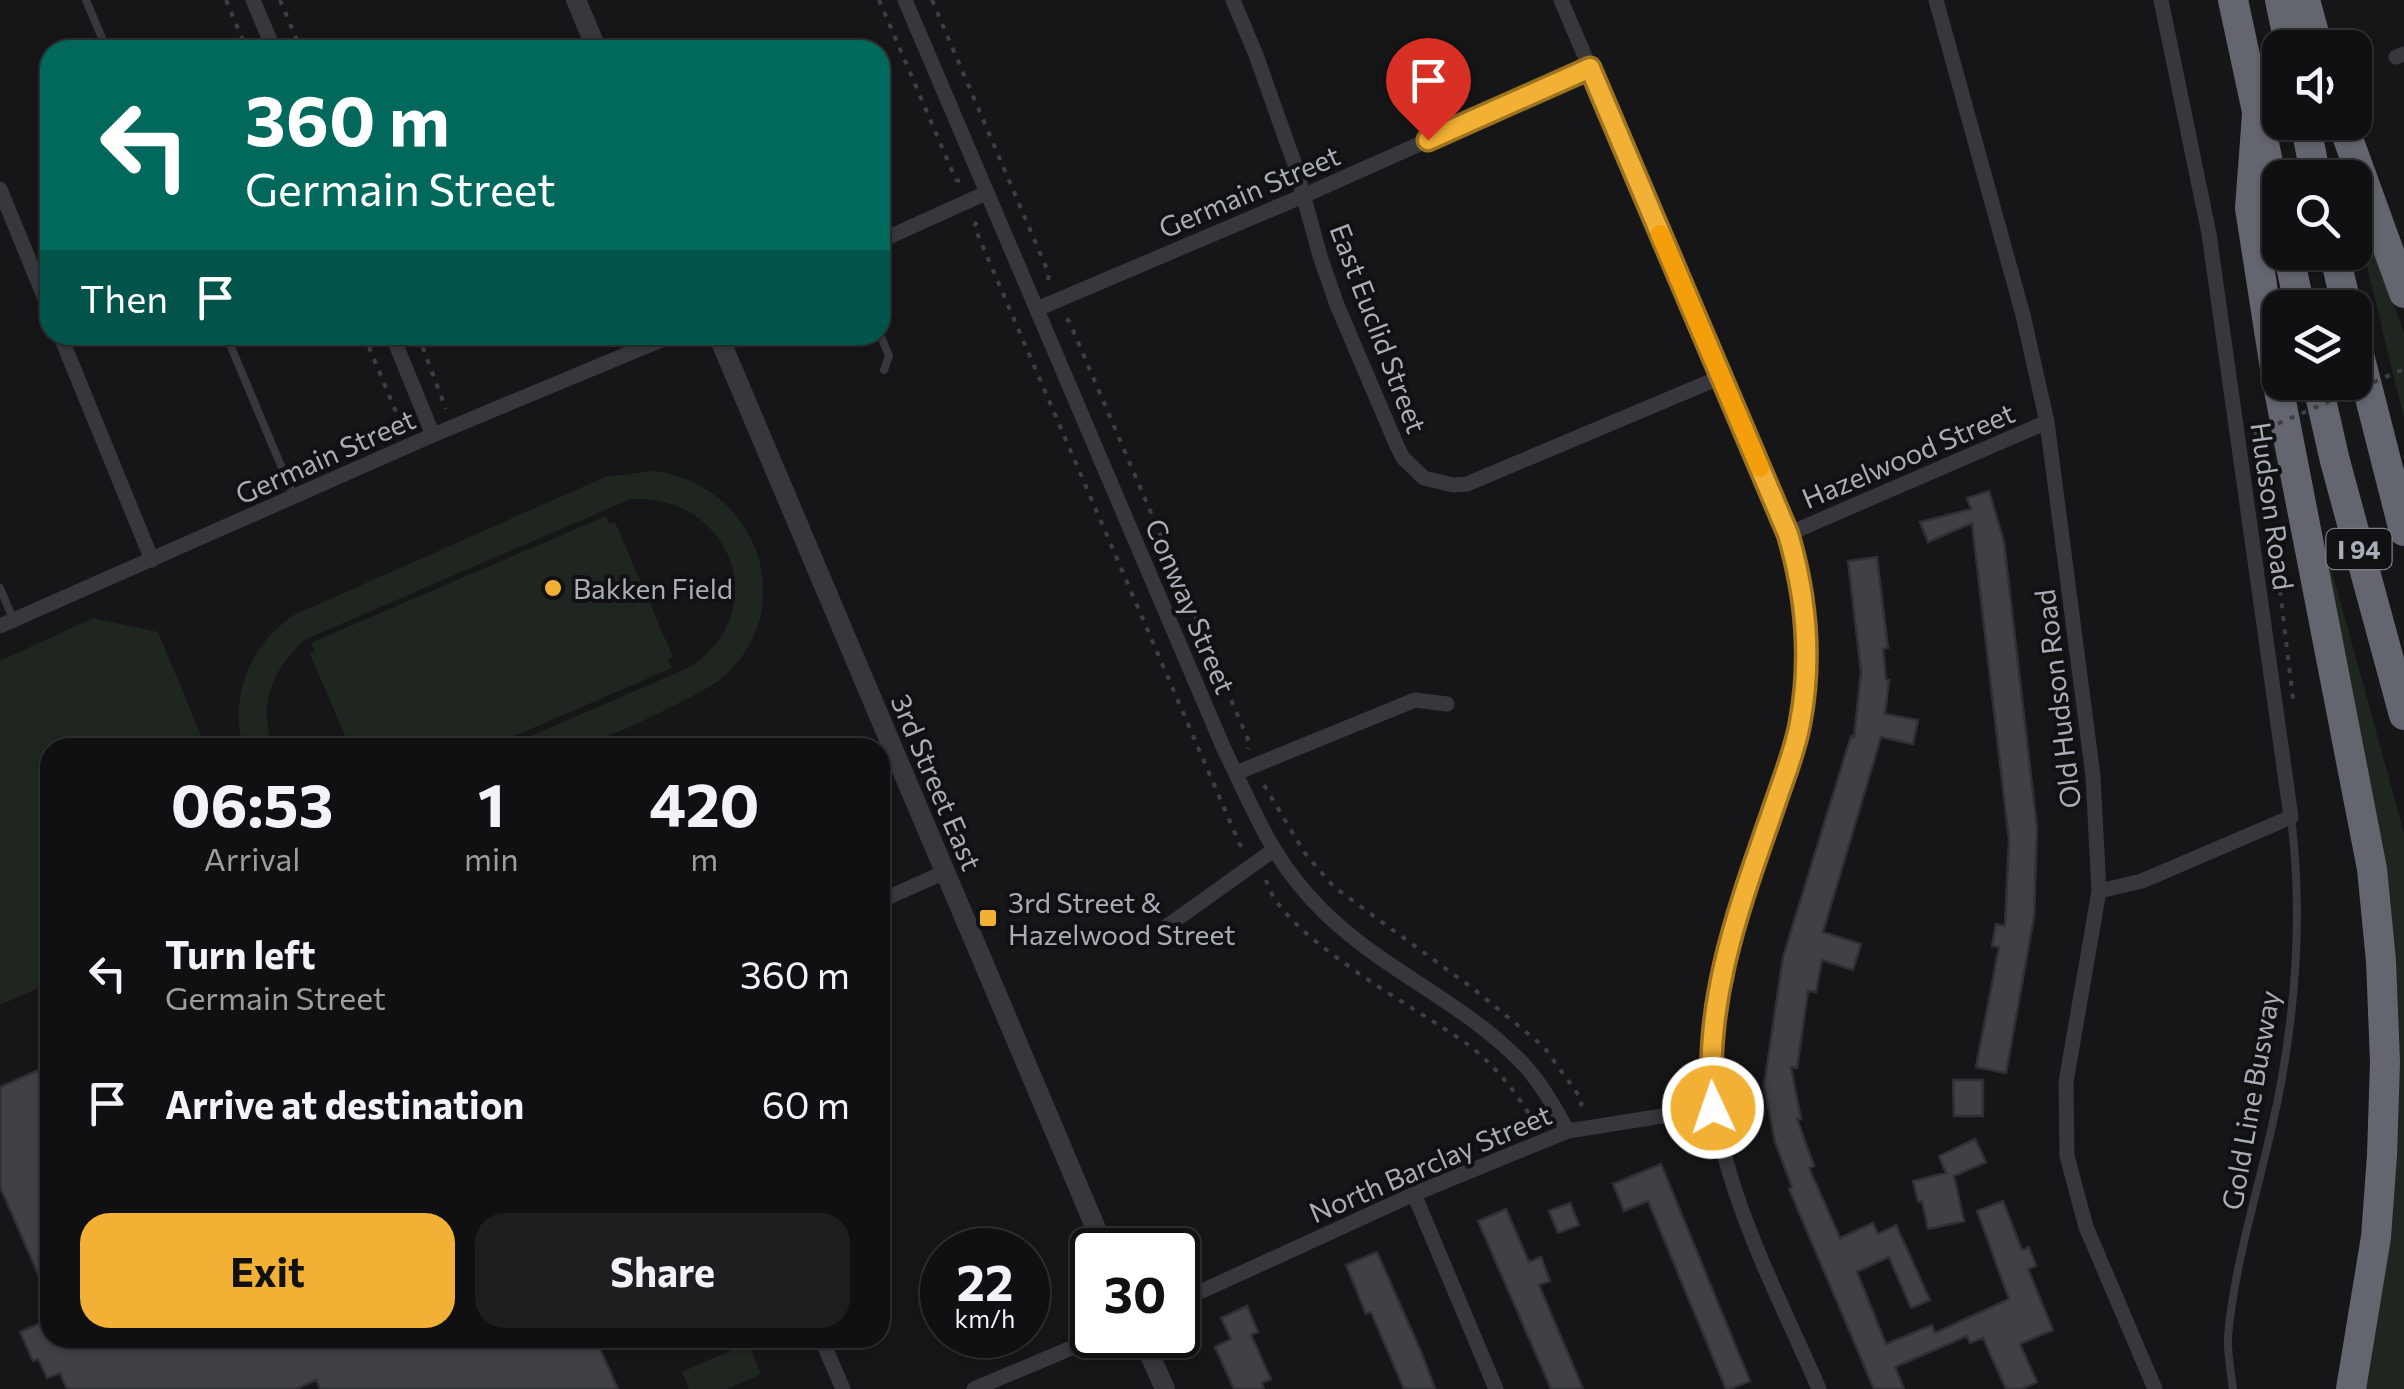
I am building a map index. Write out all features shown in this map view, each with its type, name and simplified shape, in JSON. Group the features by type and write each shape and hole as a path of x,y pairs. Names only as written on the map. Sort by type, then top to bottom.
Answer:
{"highway":[{"path":"2233,0 2267,160"},
{"path":"2280,0 2286,30"},
{"path":"2305,0 2313,30"},
{"path":"2257,114 2250,208 2276,375 2372,869 2381,961 2385,1062 2382,1155 2376,1237 2352,1389"},
{"path":"2349,140 2404,293"},
{"name":"I 94","path":"2321,400 2404,715"},
{"name":"I 94","path":"2371,400 2404,531"}],"street":[{"path":"254,0 270,40"},
{"path":"576,0 593,40"},
{"name":"Conway Street","path":"905,0 1272,850 1324,913 1508,1048 1529,1070 1568,1132"},
{"name":"East Euclid Street","path":"1232,0 1256,55 1337,305 1397,446 1424,478 1452,485 1482,479 1721,377"},
{"path":"1561,0 1788,534 1802,587 1806,633 1800,722 1727,951 1715,998 1710,1072 1722,1151 1736,1195 1818,1389"},
{"name":"Old Hudson Road","path":"1936,0 2023,314 2047,422 2093,776 2098,891 2066,1082 2067,1156 2086,1226 2155,1389"},
{"name":"Hudson Road","path":"2162,0 2209,234 2291,817"},
{"name":"Germain Street","path":"1037,309 1590,68"},
{"path":"0,189 40,287"},
{"path":"890,236 986,193"},
{"path":"64,345 152,560"},
{"path":"396,345 433,435"},
{"name":"Germain Street","path":"7,623 433,435 649,345"},
{"name":"3rd Street East","path":"722,345 888,738"},
{"name":"Hazelwood Street","path":"1788,534 2047,422"},
{"path":"1236,774 1415,700 1447,704"},
{"name":"3rd Street East","path":"890,742 1096,1228"},
{"path":"2098,891 2142,881 2291,817"},
{"path":"1163,928 1272,850"},
{"path":"890,896 945,872"},
{"name":"North Barclay Street","path":"1200,1292 1414,1194 1568,1132 1713,1108"},
{"path":"1414,1194 1496,1389"},
{"path":"825,1348 843,1389"},
{"path":"974,1389 1070,1348"},
{"path":"1151,1358 1165,1389"}],"lane":[{"path":"86,0 103,40"},
{"path":"230,345 295,498"},
{"path":"884,345 889,356 884,370"},
{"path":"0,588 7,623"},
{"name":"Gold Line Busway","path":"2233,1389 2228,1340 2239,1272 2282,1082 2296,967 2297,865 2291,817"}],"path":[{"path":"226,0 243,40"},
{"path":"280,0 297,40"},
{"path":"879,0 956,180 960,181"},
{"path":"932,0 1049,274 1048,280"},
{"path":"977,222 974,226 1244,848"},
{"path":"1066,319 1070,320 1250,744 1248,749"},
{"path":"368,345 401,424 406,427"},
{"path":"422,345 446,409"},
{"path":"2274,703 2294,698 2269,499 2254,434 2404,369"},
{"path":"1264,786 1304,852 1334,887 1544,1047 1582,1100 1580,1110"},
{"path":"1266,880 1276,900 1322,946 1469,1046 1498,1071 1536,1126"}],"shaded area":[{"path":"2372,245 2404,333 2404,418 2368,270 2372,270"},
{"path":"654,471 689,481 719,498 741,522 756,551 763,582 761,615 748,647 714,684 602,738 526,738 690,667 716,643 731,616 735,588 730,560 716,535 694,515 666,502 631,499 306,639 284,662 271,688 267,716 271,738 241,738 239,709 247,673 266,641 294,615 605,477"},
{"name":"Bakken Field","path":"606,516 609,524 615,522 673,657 668,660 672,668 510,738 346,738 310,654 315,651 311,643"},
{"path":"2325,545 2404,833 2404,1389 2361,1389 2390,1120 2317,547"},
{"path":"93,618 158,632 202,738 40,738 40,987 0,1005 0,661"},
{"path":"737,1348 750,1348 761,1374 727,1389 689,1389 682,1372"}],"building":[{"path":"1989,491 2004,542 2037,828 2034,917 2006,1073 1976,1067 1999,947 1992,946 1996,924 2005,926 2009,840 1972,523 1928,542 1920,522 1971,509 1967,498"},
{"path":"1877,557 1888,648 1883,649 1889,680 1885,714 1918,720 1913,744 1881,737 1823,932 1861,944 1853,970 1822,960 1816,992 1808,991 1797,1068 1791,1067 1801,1119 1797,1119 1814,1166 1809,1168 1840,1238 1873,1223 1878,1234 1896,1225 1930,1300 1911,1308 1889,1257 1857,1272 1886,1344 1932,1325 1935,1333 2009,1299 1977,1211 2003,1201 2022,1250 2029,1247 2036,1266 2028,1269 2053,1330 2020,1344 2037,1382 2022,1389 2006,1389 1983,1338 1970,1343 1967,1336 1895,1367 1904,1389 1874,1389 1789,1189 1792,1187 1775,1142 1764,1086 1783,957 1851,736 1854,737 1861,672 1848,561"},
{"path":"40,1069 40,1278 0,1187 0,1087"},
{"path":"1953,1080 1983,1080 1983,1116 1954,1116"},
{"path":"1975,1139 1986,1162 1954,1176 1964,1221 1928,1229 1913,1181 1946,1173 1939,1156"},
{"path":"1661,1164 1750,1381 1730,1389 1726,1389 1648,1201 1624,1211 1613,1184"},
{"path":"1570,1203 1579,1225 1558,1233 1549,1211"},
{"path":"1506,1209 1529,1262 1541,1257 1550,1281 1539,1285 1583,1389 1551,1389 1478,1221"},
{"path":"1377,1252 1435,1389 1404,1389 1371,1312 1366,1314 1346,1265"},
{"path":"1247,1306 1258,1332 1251,1335 1271,1379 1262,1383 1264,1389 1234,1389 1215,1347 1231,1339 1221,1318"},
{"path":"40,1323 40,1348 600,1348 618,1389 320,1389 316,1380 296,1389 67,1389 60,1373 47,1378 38,1359 33,1361 20,1332"}],"slow traffic":[{"path":"1660,234 1760,468"}],"place":[{"name":"Bakken Field","path":"553,588"},
{"name":"3rd Street & Hazelwood Street","path":"988,918"}],"route":[{"path":"1428,140 1590,68 1788,534 1802,587 1806,679 1791,760 1715,998 1710,1072 1713,1108"}]}
